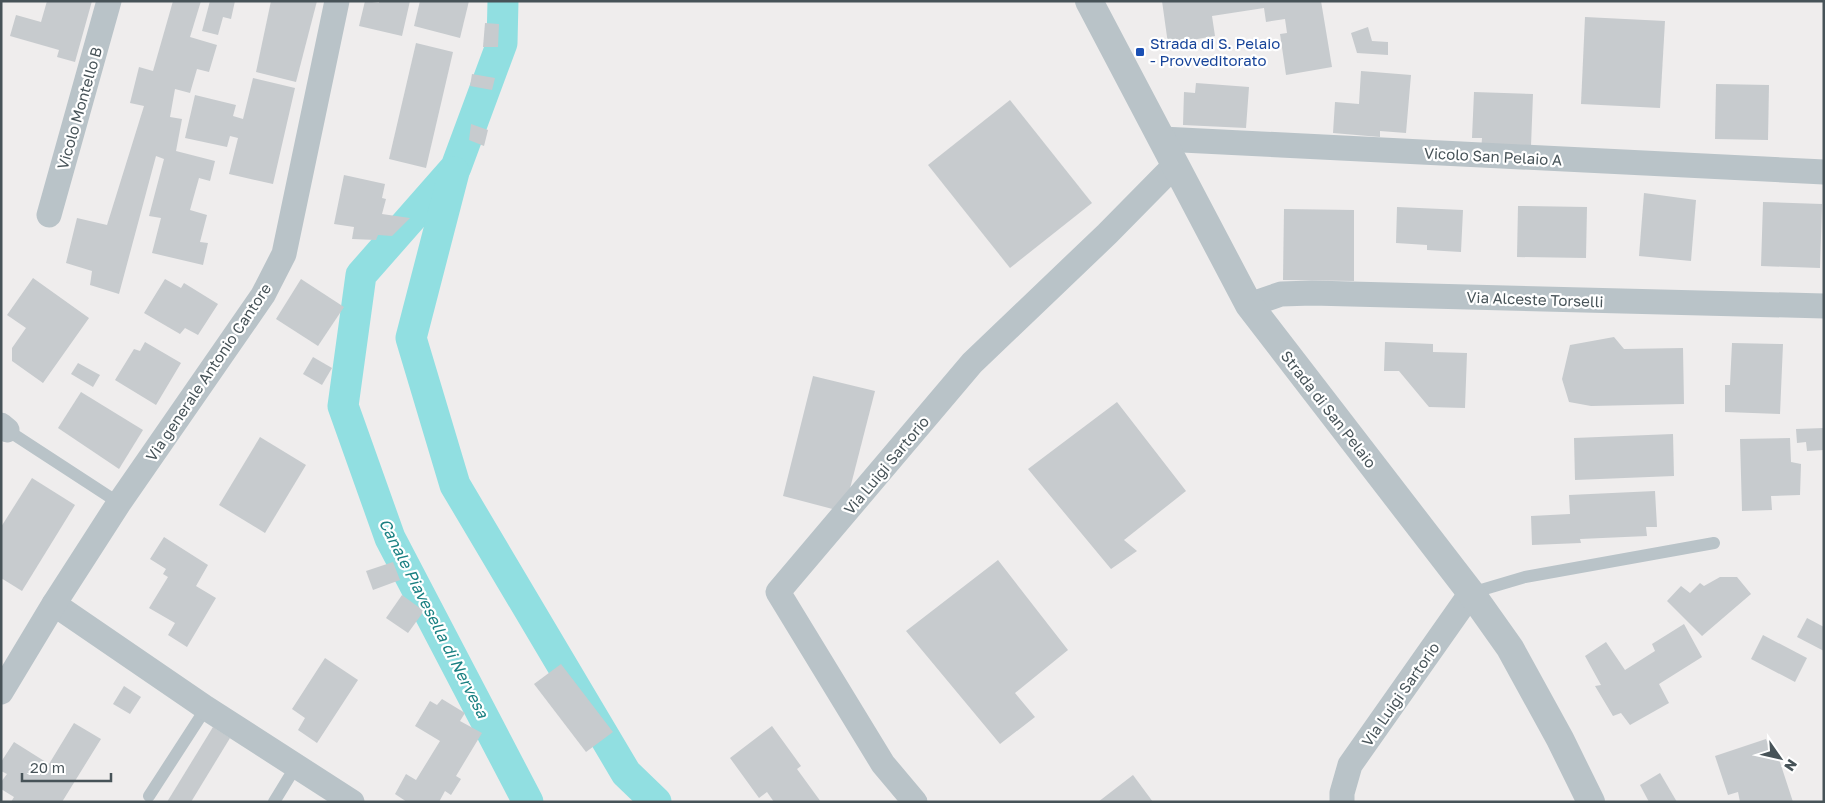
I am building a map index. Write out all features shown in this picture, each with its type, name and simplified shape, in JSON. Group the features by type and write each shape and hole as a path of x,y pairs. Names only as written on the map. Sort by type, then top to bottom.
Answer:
{"street":[{"name":"Vicolo Montello B","path":"49,214 108,1"},
{"name":"Via generale Antonio Cantore","path":"1,692 118,503 264,295 284,254 337,1"},
{"name":"Strada di San Pelaio","path":"1088,1 1249,305 1471,593 1510,648 1591,802"},
{"name":"Vicolo San Pelaio A","path":"1162,139 1824,172"},
{"name":"Via Luigi Sartorio","path":"915,802 883,764 778,592 972,363 1107,234 1175,165"},
{"name":"Via Alceste Torselli","path":"1249,305 1281,294 1312,292 1824,306"},
{"name":"Via Luigi Sartorio","path":"1342,802 1342,793 1350,765 1471,593"},
{"path":"54,604 206,708 352,802"}],"lane":[{"path":"4,428 118,503"},
{"path":"1471,593 1525,577 1714,542"},
{"path":"149,796 206,708"},
{"path":"274,802 296,766"}],"building":[{"path":"47,1 92,1 75,62 57,57 59,50 10,36 16,15 41,22"},
{"path":"173,1 201,1 190,37 217,45 209,72 197,69 190,93 175,89 170,117 182,119 176,151 215,161 210,181 199,178 190,210 207,215 200,242 208,243 203,265 152,253 161,218 149,216 164,159 156,156 119,294 90,285 92,271 66,263 77,218 107,225 144,106 130,103 139,67 153,71"},
{"path":"210,1 235,1 231,19 223,17 218,35 202,31"},
{"path":"271,1 317,1 296,82 256,72"},
{"path":"365,1 379,3 379,1 410,1 402,36 359,26"},
{"path":"420,1 469,1 460,38 414,26"},
{"path":"1162,1 1321,1 1332,67 1286,75 1280,34 1287,33 1285,19 1266,22 1264,8 1212,16 1215,36 1168,44"},
{"path":"1585,17 1665,21 1660,108 1581,104"},
{"path":"485,23 499,24 498,47 483,47"},
{"path":"1368,27 1372,41 1388,42 1388,55 1357,53 1351,33"},
{"path":"416,43 453,52 426,168 389,159"},
{"path":"1361,71 1411,75 1406,133 1380,131 1380,137 1333,133 1335,102 1359,104"},
{"path":"472,74 495,78 492,90 470,86"},
{"path":"253,78 295,88 273,184 229,174 238,138 230,136 227,147 185,138 195,95 236,105 233,116 243,119"},
{"path":"1196,83 1249,87 1246,128 1183,125 1184,92 1195,93"},
{"path":"1716,84 1769,85 1768,140 1715,139"},
{"path":"1474,92 1533,94 1531,146 1481,152 1482,138 1472,138"},
{"path":"1010,100 1092,203 1010,268 928,165"},
{"path":"471,124 488,130 484,146 469,140"},
{"path":"344,175 385,184 382,198 386,199 382,214 410,218 392,236 378,235 376,240 352,239 354,227 334,224"},
{"path":"1644,193 1696,200 1691,261 1639,256"},
{"path":"1763,202 1822,204 1820,268 1761,266"},
{"path":"1518,206 1587,207 1586,258 1517,257"},
{"path":"1397,207 1463,210 1461,252 1427,250 1427,245 1396,243"},
{"path":"1284,209 1354,210 1354,281 1283,280"},
{"path":"33,278 89,318 43,383 12,361 12,348 26,328 7,315"},
{"path":"165,279 181,288 184,283 218,304 198,335 185,328 180,334 144,313"},
{"path":"301,279 344,307 318,346 276,319"},
{"path":"1614,337 1624,349 1683,348 1684,404 1591,406 1569,402 1562,379 1570,345"},
{"path":"145,342 181,363 156,405 115,380 134,349 140,351"},
{"path":"1385,342 1433,344 1433,352 1467,353 1465,408 1429,407 1399,371 1384,371"},
{"path":"1732,343 1783,344 1780,414 1725,412 1725,385 1730,385"},
{"path":"313,357 332,368 322,385 303,374"},
{"path":"78,363 100,375 93,387 71,374"},
{"path":"813,376 875,391 844,512 783,496"},
{"path":"81,392 143,430 119,469 58,428"},
{"path":"1117,402 1186,491 1124,540 1137,551 1111,569 1028,469"},
{"path":"1824,428 1824,450 1807,451 1806,442 1797,443 1796,429"},
{"path":"1673,434 1674,476 1575,480 1574,438"},
{"path":"260,437 306,465 265,533 219,505"},
{"path":"1790,438 1791,462 1801,464 1800,495 1771,496 1772,510 1742,511 1740,439"},
{"path":"32,478 75,505 22,591 1,578 1,527"},
{"path":"1655,491 1657,527 1646,527 1647,536 1580,539 1581,543 1532,545 1531,516 1570,514 1569,495"},
{"path":"164,537 208,565 196,586 216,598 187,647 168,635 175,623 149,608 168,577 163,574 166,569 150,559"},
{"path":"998,560 1068,650 1015,693 1035,717 1000,744 906,631"},
{"path":"393,562 400,580 373,590 366,571"},
{"path":"1720,577 1737,577 1751,594 1702,636 1667,601 1681,586 1690,593 1700,583 1704,586"},
{"path":"402,595 424,611 408,633 386,618"},
{"path":"1807,618 1824,627 1824,651 1797,637"},
{"path":"1684,624 1702,657 1659,684 1669,703 1630,725 1621,713 1613,716 1595,686 1601,685 1585,656 1606,642 1625,670 1655,651 1652,644"},
{"path":"1763,635 1807,658 1795,682 1751,659"},
{"path":"325,658 358,680 317,743 298,730 305,718 292,709"},
{"path":"561,664 613,732 586,752 534,684"},
{"path":"124,686 141,697 130,714 113,704"},
{"path":"442,699 465,713 460,721 482,733 456,776 461,779 451,795 445,791 439,802 407,802 395,794 406,774 416,780 440,741 415,726 430,701 437,705"},
{"path":"74,723 101,739 62,802 11,802 14,797 1,789 1,782 7,774 1,771 1,762 14,742 49,764"},
{"path":"772,726 801,766 797,769 821,802 774,802 767,792 759,798 730,758"},
{"path":"213,727 230,738 191,802 167,802"},
{"path":"1766,739 1773,758 1778,756 1793,802 1740,802 1738,792 1728,795 1715,756"},
{"path":"1660,773 1677,802 1649,802 1640,785"},
{"path":"1133,775 1153,802 1098,802"}],"waterway":[{"name":"Canale Piavesella di Nervesa","path":"503,1 502,43 456,167 361,275 343,406 390,538 528,802"},
{"name":"Canale Piavesella di Nervesa","path":"454,172 411,338 455,485 626,773 656,802"}],"place":[{"name":"Strada di S. Pelaio - Provveditorato","path":"1140,52"}]}
